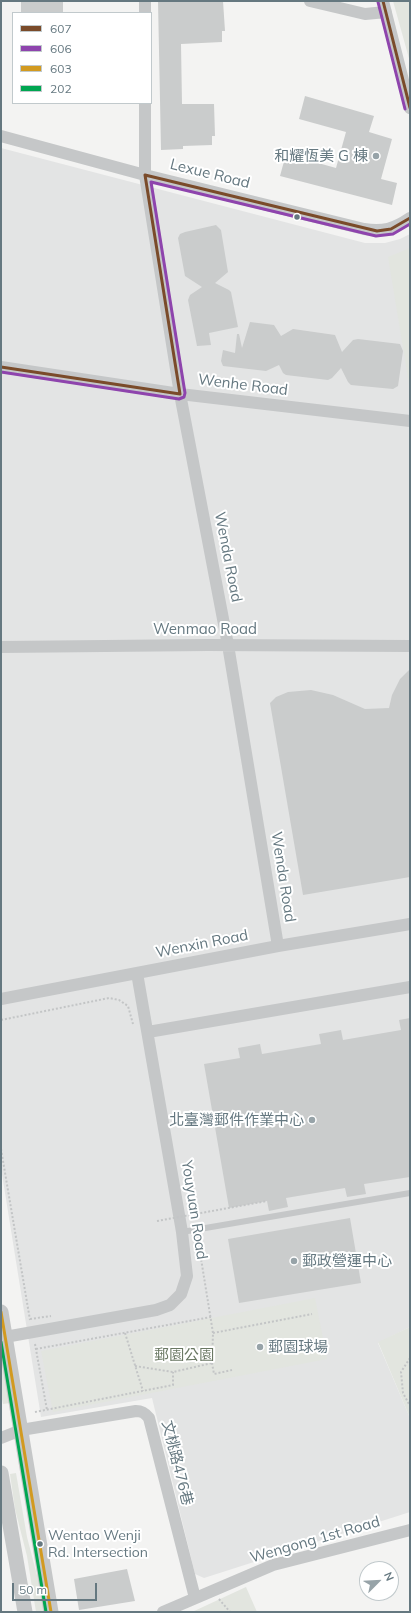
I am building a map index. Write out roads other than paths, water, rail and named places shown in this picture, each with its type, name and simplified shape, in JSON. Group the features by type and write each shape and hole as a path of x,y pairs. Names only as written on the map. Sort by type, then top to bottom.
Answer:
{"street":[{"path":"145,1 145,12"},
{"path":"310,1 365,14 384,7 410,108"},
{"name":"Wenda Road","path":"145,104 145,175 180,394 228,645 278,946"},
{"name":"Lexue Road","path":"1,136 145,175 377,231 391,229 410,218"},
{"name":"Wenhe Road","path":"1,367 180,394 410,421"},
{"name":"Wenmao Road","path":"1,648 228,645 410,646"},
{"name":"Wenxin Road","path":"1,999 278,946 410,924"},
{"name":"Youyuan Road","path":"5,1337 156,1310 170,1305 181,1294 187,1276 182,1232 137,973"},
{"path":"148,1032 410,987"},
{"path":"1,1312 51,1612"},
{"name":"文桃路476巷","path":"21,1430 136,1411 142,1411 146,1414 149,1418 195,1598"},
{"path":"1,1438 21,1430"},
{"path":"1,1473 25,1612"},
{"name":"Wengong 1st Road","path":"163,1612 273,1565 410,1530"}],"lane":[{"path":"182,1232 410,1193"}],"place":[{"name":"和耀恆美 G 棟","path":"376,156"},
{"name":"北臺灣郵件作業中心","path":"312,1120"},
{"name":"郵政營運中心","path":"294,1261"},
{"name":"郵園球場","path":"260,1347"},
{"name":"Wentao Wenji Rd. Intersection","path":"40,1544"}],"park label":[{"name":"郵園公園","path":"184,1355"}]}
